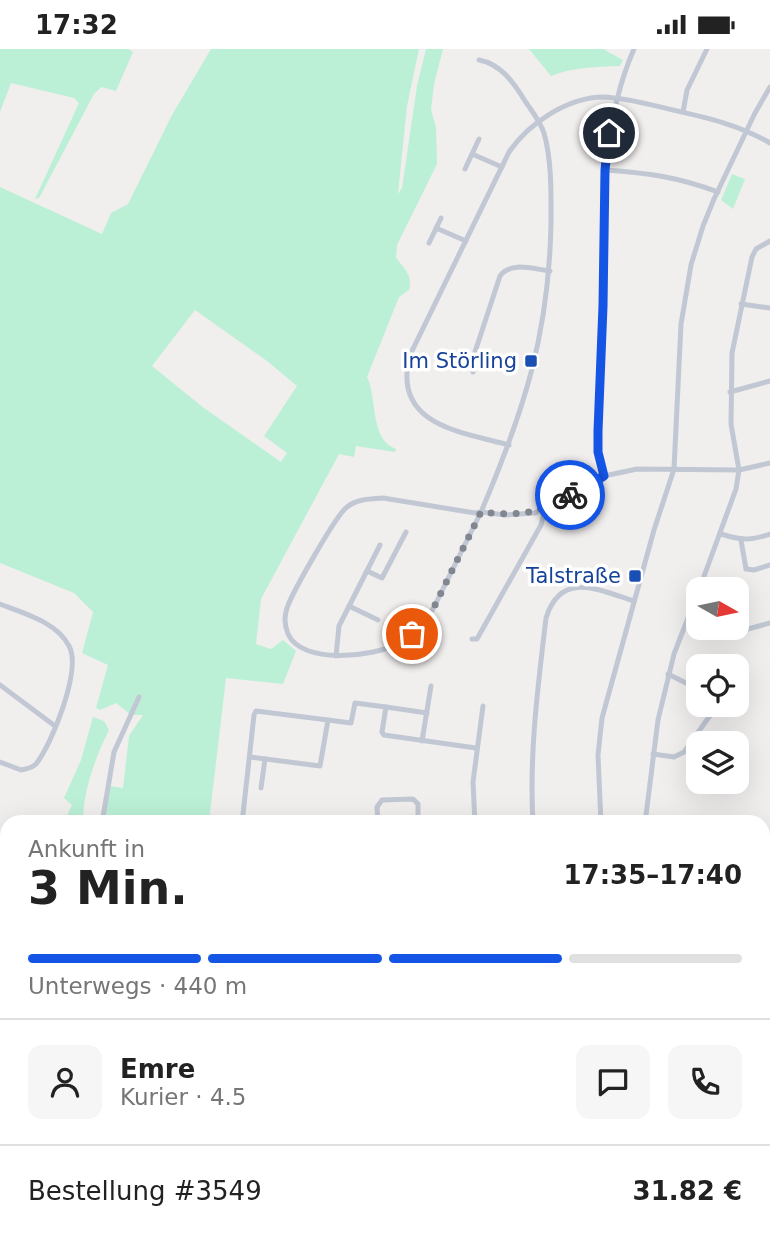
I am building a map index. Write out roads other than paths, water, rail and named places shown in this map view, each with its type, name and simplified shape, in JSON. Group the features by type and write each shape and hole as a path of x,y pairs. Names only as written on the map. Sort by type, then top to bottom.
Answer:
{"street":[{"path":"604,476 598,452 598,431 605,170 610,128 634,49"},
{"path":"683,112 687,90 707,49"},
{"path":"479,60 490,62 504,72 539,122 547,148 551,200 550,271 537,354 524,402 481,512 426,621 412,634 388,648 337,656 310,653 293,643 288,634 287,606 337,517 346,508 368,499 383,498 474,513 481,512 521,514 545,509 604,476 636,469 739,470 770,463"},
{"path":"601,815 598,755 600,737 614,671 674,469 681,319 697,243 747,130 770,87"},
{"path":"509,445 437,425 426,417 416,405 407,381 407,367 410,355 517,141 558,109 602,97 728,123 770,143"},
{"path":"465,169 479,139"},
{"path":"472,153 502,167"},
{"path":"605,170 659,174 718,192"},
{"path":"429,243 440,218"},
{"path":"436,228 466,241"},
{"path":"704,577 736,489 739,470 731,424 730,392 732,353 741,303 752,257 757,249 770,241"},
{"path":"473,372 472,361 505,269 511,267 550,271"},
{"path":"741,303 770,308"},
{"path":"730,392 770,381"},
{"path":"472,639 477,639 501,598 541,525 545,509"},
{"path":"367,571 382,578 406,533"},
{"path":"721,534 741,540 752,540 770,534"},
{"path":"741,540 746,569 754,570 770,565"},
{"path":"337,656 336,634 380,545"},
{"path":"533,815 532,760 536,702 550,606 555,597 574,587 598,590 634,601"},
{"path":"0,604 52,628 68,644 74,667 55,726 31,768 21,770 0,762"},
{"path":"349,606 378,620"},
{"path":"646,815 658,720 674,653 686,623"},
{"path":"749,629 770,623"},
{"path":"668,674 686,683"},
{"path":"0,685 55,726"},
{"path":"422,741 431,686"},
{"path":"103,815 114,752 139,698"},
{"path":"243,815 256,711 348,723 352,721 355,703 427,713"},
{"path":"475,815 473,782 483,706"},
{"path":"386,708 382,731 384,735 476,748"},
{"path":"653,754 674,757 684,752 710,717"},
{"path":"250,757 320,766 328,720"},
{"path":"261,788 265,759"},
{"path":"378,815 377,807 382,800 413,799 418,803 418,815"}],"place":[{"name":"Im Störling","path":"531,361"},
{"name":"Talstraße","path":"635,576"}]}
